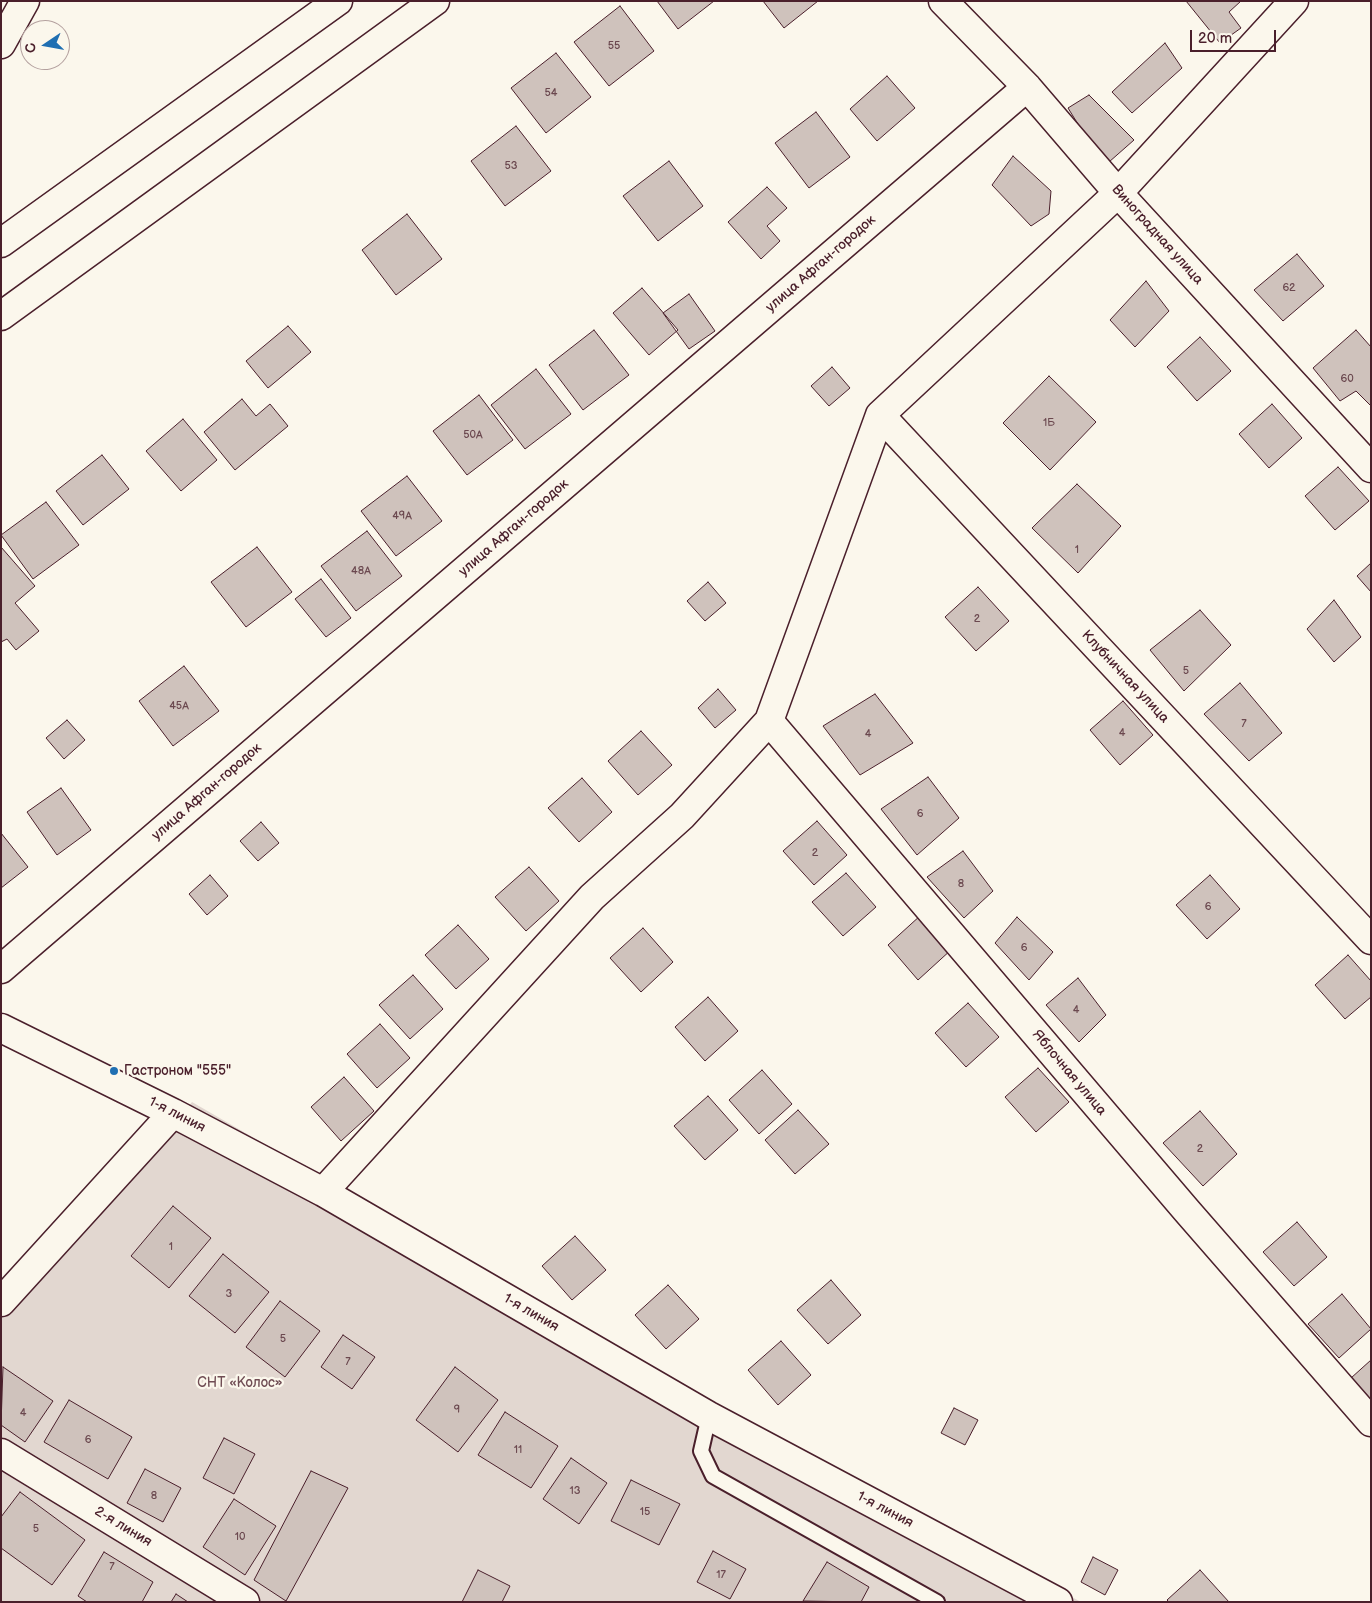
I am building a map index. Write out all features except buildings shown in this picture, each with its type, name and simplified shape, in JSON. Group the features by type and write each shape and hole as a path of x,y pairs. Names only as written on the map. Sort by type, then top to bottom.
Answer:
{"street":[{"path":"1,44 25,1"},
{"path":"1,243 338,1"},
{"path":"1,316 435,1"},
{"name":"Виноградная улица","path":"942,1 1027,87 1118,192 1371,468"},
{"path":"323,1192 592,897 682,816 769,721 880,415 1118,192 1294,1"},
{"name":"улица Афган-городок","path":"1,969 1027,87"},
{"name":"Клубничная улица","path":"880,415 1371,940"},
{"name":"Яблочная улица","path":"769,721 1187,1211 1371,1422"},
{"name":"1-я линия","path":"1,1028 173,1113 323,1192 709,1416 1058,1602"},
{"path":"1,1302 173,1113"},
{"name":"2-я линия","path":"1,1453 245,1602"}],"lane":[{"path":"709,1416 700,1451 713,1476 937,1602"}],"green space":[{"name":"СНТ «Колос»","path":"192,1102 658,1372 1081,1602 1,1602 1,1315 107,1205"}],"place":[{"name":"Гастроном \"555\"","path":"114,1071"}]}
